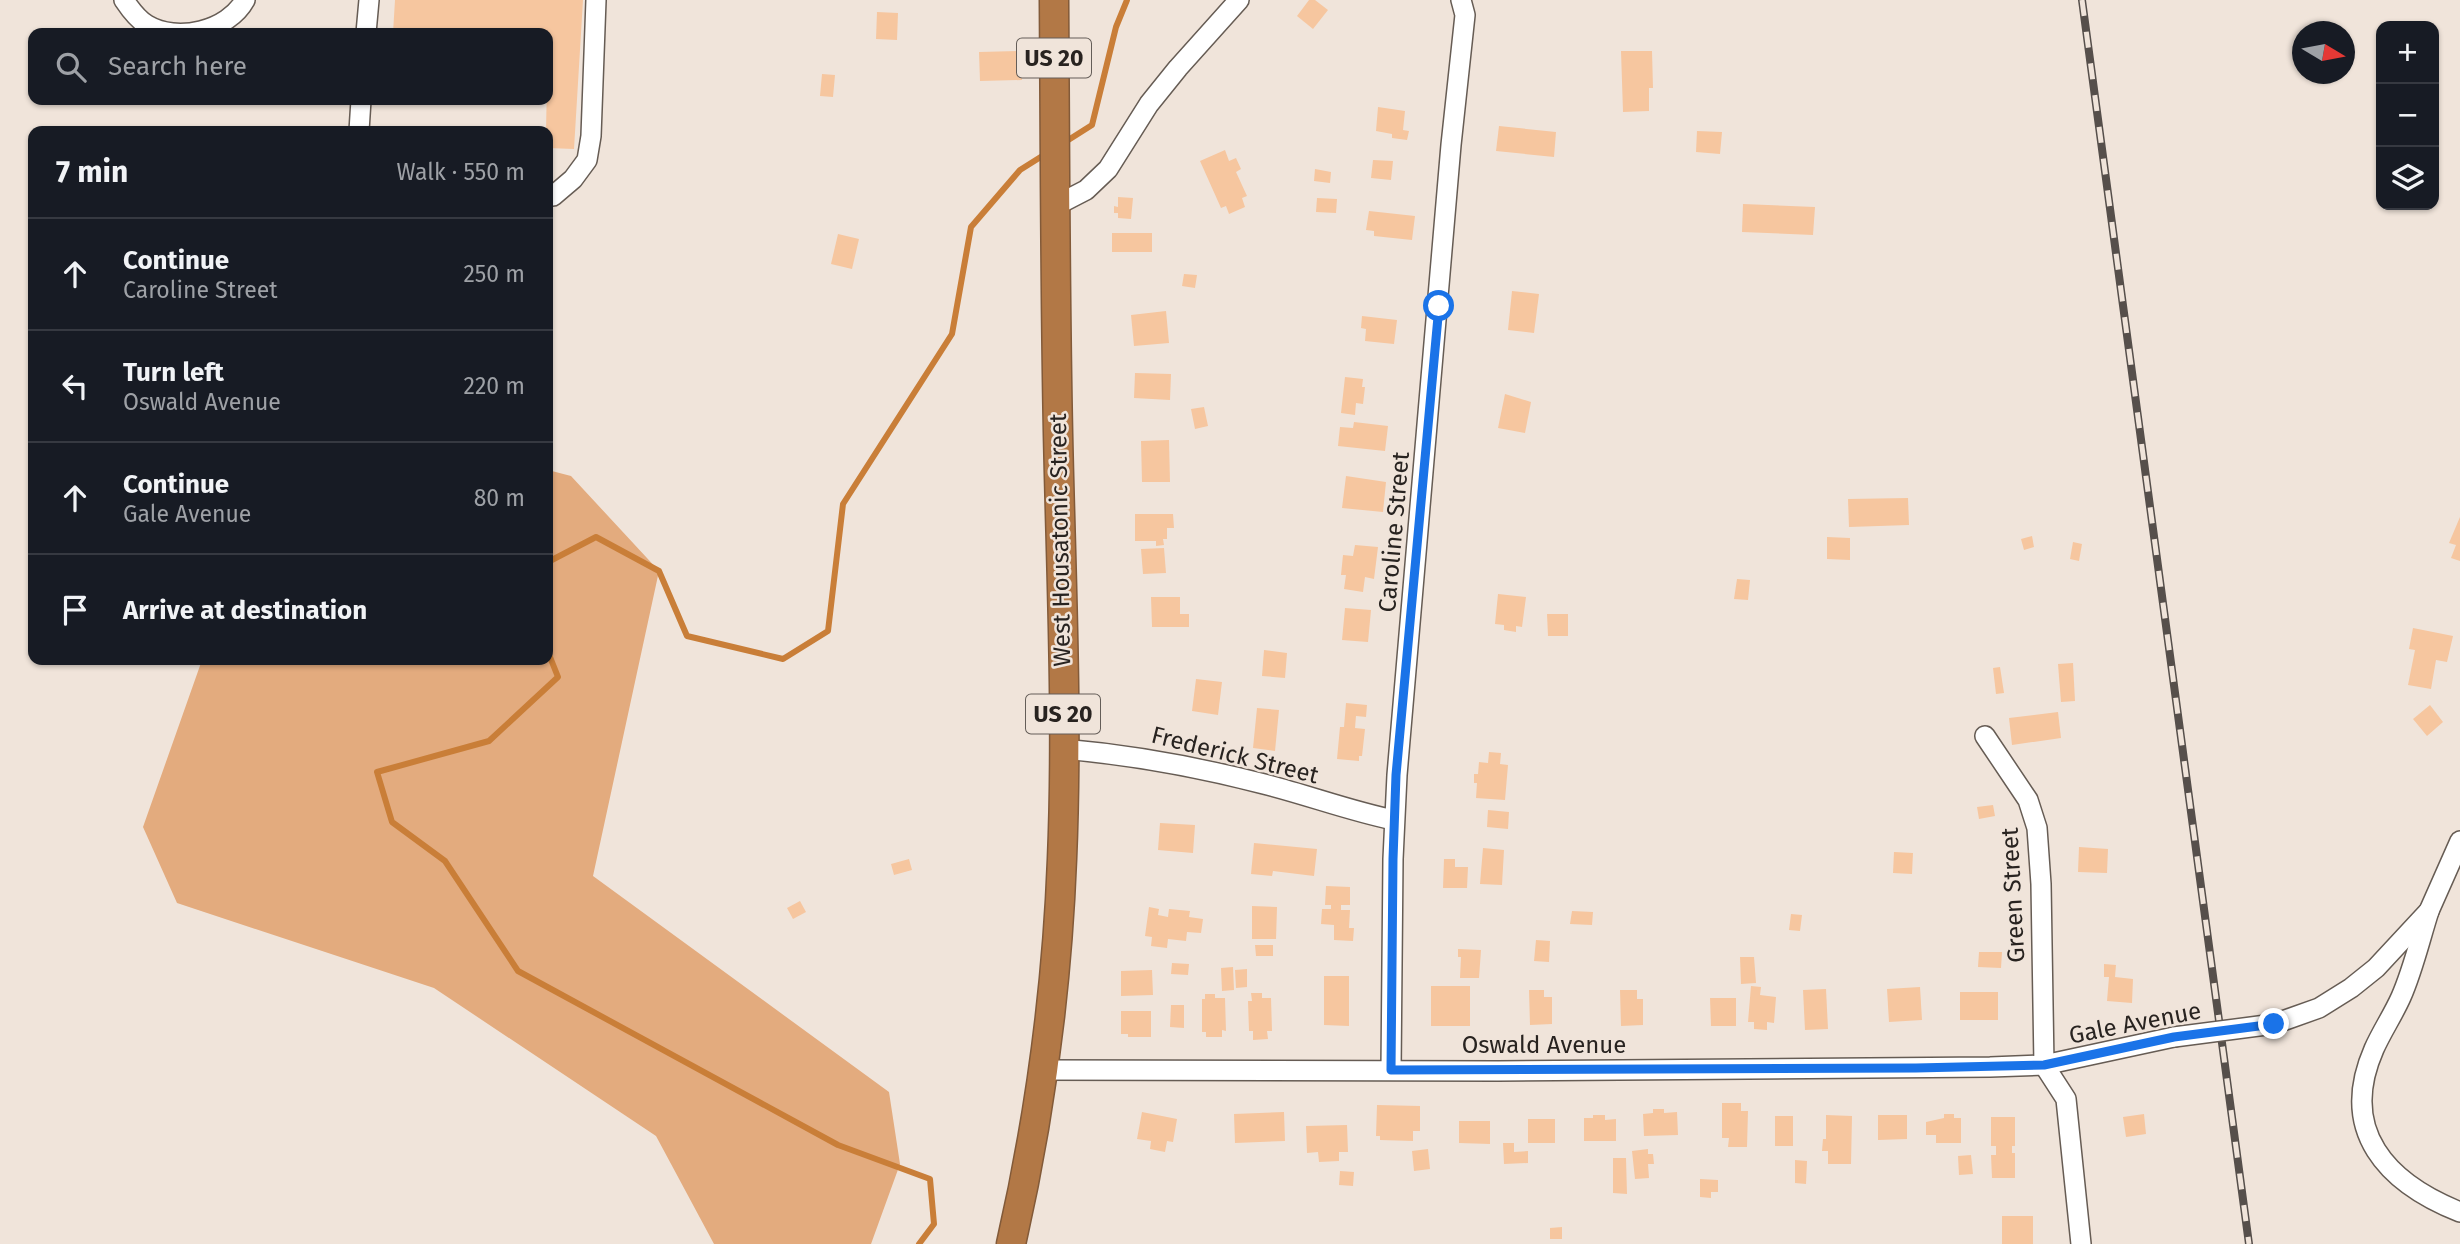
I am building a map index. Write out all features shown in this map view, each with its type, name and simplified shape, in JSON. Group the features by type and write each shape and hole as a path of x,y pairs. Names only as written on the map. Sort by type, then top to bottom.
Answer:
{"highway":[{"name":"West Housatonic Street","path":"1011,1244 1038,1115 1044,1070 1058,934 1062,858 1054,0"}],"street":[{"path":"124,0 136,16 148,26 156,28"},
{"path":"210,28 232,17 245,0"},
{"path":"366,28 369,0"},
{"path":"553,196 573,180 587,160 591,136 596,0"},
{"path":"1055,193 1086,190 1108,169 1149,104 1239,0"},
{"name":"Caroline Street","path":"1391,1070 1394,820 1451,145 1465,15 1461,0"},
{"path":"359,126 361,105"},
{"name":"Green Street","path":"1984,736 2028,800 2037,828 2041,884 2044,1065"},
{"name":"Frederick Street","path":"1063,749 1167,762 1263,784 1360,813 1394,820"},
{"name":"Gale Avenue","path":"2081,1244 2066,1099 2044,1065 2174,1037 2274,1024 2319,1008 2376,968 2430,911 2460,841"},
{"path":"2430,911 2402,995 2374,1049 2364,1078 2362,1118 2371,1143 2389,1169 2417,1191 2460,1212"},
{"name":"Oswald Avenue","path":"1044,1070 1916,1068 2044,1065"}],"shaded area":[{"path":"553,471 571,476 659,571 593,876 889,1092 900,1164 871,1244 714,1244 656,1136 434,988 177,903 143,827 200,665 553,665"}],"building":[{"path":"395,0 583,0 574,149 553,148 553,126 546,126 547,105 553,105 553,28 393,28"},
{"path":"1309,0 1315,0 1328,10 1313,29 1297,16"},
{"path":"877,12 898,13 897,40 876,39"},
{"path":"1021,51 1022,80 980,81 979,52"},
{"path":"1621,51 1652,51 1653,88 1649,88 1649,111 1623,112"},
{"path":"822,74 835,75 833,97 820,96"},
{"path":"1378,107 1405,111 1403,130 1409,131 1407,140 1392,138 1392,134 1376,131"},
{"path":"1499,126 1556,132 1554,157 1496,151"},
{"path":"1697,131 1722,132 1720,154 1696,152"},
{"path":"1225,150 1229,161 1236,158 1241,169 1236,172 1247,196 1242,198 1245,207 1229,214 1226,206 1221,208 1200,161"},
{"path":"1373,160 1393,161 1391,180 1371,178"},
{"path":"1315,169 1331,172 1330,183 1314,181"},
{"path":"1118,197 1133,198 1131,219 1118,218 1118,213 1114,213 1114,206 1118,207"},
{"path":"1317,198 1337,199 1336,213 1316,212"},
{"path":"1743,204 1815,207 1813,235 1742,232"},
{"path":"1369,211 1415,216 1412,240 1374,236 1374,231 1366,230"},
{"path":"1112,233 1152,233 1152,252 1112,252"},
{"path":"838,234 859,239 852,269 831,264"},
{"path":"1184,274 1197,275 1195,288 1182,286"},
{"path":"1512,291 1539,294 1534,333 1508,330"},
{"path":"1166,311 1169,343 1134,346 1131,315"},
{"path":"1362,316 1397,320 1394,344 1365,341 1366,329 1361,328"},
{"path":"1135,373 1171,374 1170,400 1134,398"},
{"path":"1345,377 1363,379 1363,404 1356,403 1355,415 1341,413"},
{"path":"1505,394 1531,402 1525,433 1498,428"},
{"path":"1204,407 1208,426 1195,429 1191,409"},
{"path":"1354,422 1388,426 1385,451 1338,446 1340,427 1353,428"},
{"path":"1169,440 1170,482 1142,482 1141,441"},
{"path":"1346,476 1386,482 1383,512 1342,508"},
{"path":"1908,498 1909,525 1849,527 1848,499"},
{"path":"1135,514 1173,514 1174,528 1167,528 1164,545 1156,546 1156,541 1135,541"},
{"path":"2460,517 2460,561 2451,558 2456,545 2449,543"},
{"path":"2032,536 2034,547 2024,550 2021,539"},
{"path":"1827,537 1850,538 1850,560 1827,559"},
{"path":"2073,542 2082,544 2079,561 2070,559"},
{"path":"1355,545 1378,547 1374,579 1365,577 1363,592 1344,589 1346,575 1341,575 1343,555 1353,556"},
{"path":"1164,548 1166,573 1143,574 1141,549"},
{"path":"1737,579 1750,580 1748,600 1734,599"},
{"path":"1498,594 1526,597 1522,627 1516,626 1516,632 1504,630 1504,625 1495,624"},
{"path":"1151,597 1180,597 1180,614 1189,614 1189,627 1152,627"},
{"path":"1345,608 1371,610 1368,642 1342,640"},
{"path":"1547,614 1568,614 1568,636 1548,636"},
{"path":"2413,628 2453,636 2447,662 2436,660 2431,689 2408,685 2415,650 2409,649"},
{"path":"1264,650 1287,653 1285,678 1262,676"},
{"path":"2073,663 2075,701 2061,702 2058,664"},
{"path":"2000,667 2004,693 1996,694 1993,668"},
{"path":"1196,679 1222,682 1218,715 1192,711"},
{"path":"1346,703 1367,705 1366,717 1356,716 1355,728 1365,729 1359,761 1337,759 1340,727 1344,727"},
{"path":"2430,705 2443,722 2427,736 2413,719"},
{"path":"1257,708 1279,710 1275,751 1253,748"},
{"path":"2058,712 2061,738 2012,745 2009,718"},
{"path":"1489,752 1501,753 1500,764 1508,765 1505,800 1476,798 1477,783 1474,783 1474,774 1478,774 1479,762 1488,763"},
{"path":"1993,805 1995,816 1979,819 1977,807"},
{"path":"1488,810 1509,812 1508,829 1487,827"},
{"path":"1160,823 1195,825 1193,853 1158,850"},
{"path":"1254,843 1317,849 1314,876 1273,871 1272,876 1251,874"},
{"path":"2079,847 2108,849 2107,873 2078,872"},
{"path":"1483,848 1504,850 1502,885 1480,884"},
{"path":"1894,852 1913,853 1912,874 1893,873"},
{"path":"909,859 912,870 894,875 891,864"},
{"path":"1444,859 1455,859 1455,867 1468,867 1467,888 1443,888"},
{"path":"1326,886 1350,887 1350,905 1341,905 1341,910 1350,910 1349,928 1354,928 1353,941 1334,940 1334,925 1321,924 1322,909 1331,909 1331,905 1325,905"},
{"path":"800,901 806,912 793,919 787,908"},
{"path":"1252,906 1277,907 1276,939 1252,939"},
{"path":"1149,907 1159,909 1158,915 1168,917 1169,909 1190,911 1189,917 1203,919 1201,933 1187,932 1186,941 1168,939 1167,948 1151,946 1152,937 1145,936"},
{"path":"1572,911 1593,912 1592,925 1570,924"},
{"path":"1791,914 1802,915 1800,931 1789,930"},
{"path":"1536,940 1550,941 1549,962 1534,961"},
{"path":"1255,945 1273,945 1273,956 1256,956"},
{"path":"1458,949 1481,950 1479,978 1460,978 1461,957 1458,957"},
{"path":"1979,952 2002,952 2001,968 1978,967"},
{"path":"1740,957 1754,957 1756,983 1741,984"},
{"path":"1172,963 1189,964 1188,975 1171,974"},
{"path":"2104,964 2116,965 2115,977 2133,979 2132,1003 2107,1001 2109,977 2104,977"},
{"path":"1233,967 1234,990 1222,991 1221,968"},
{"path":"1247,969 1247,987 1236,988 1235,970"},
{"path":"1152,970 1153,995 1121,996 1121,971"},
{"path":"1324,976 1349,976 1349,1026 1324,1025"},
{"path":"1431,986 1470,986 1470,1026 1431,1026"},
{"path":"1751,986 1761,987 1760,995 1776,997 1774,1023 1767,1022 1767,1030 1754,1029 1754,1022 1748,1022"},
{"path":"1920,987 1922,1020 1889,1022 1887,989"},
{"path":"1826,989 1828,1029 1805,1030 1803,990"},
{"path":"1529,990 1544,990 1544,997 1552,997 1552,1024 1530,1025"},
{"path":"1620,990 1637,990 1637,999 1643,999 1643,1025 1621,1026"},
{"path":"1960,992 1998,992 1998,1020 1960,1020"},
{"path":"1251,993 1262,993 1262,998 1271,998 1272,1031 1267,1031 1268,1039 1253,1040 1253,1031 1249,1031 1248,1001 1252,1001"},
{"path":"1205,994 1225,998 1226,1031 1222,1030 1222,1037 1206,1037 1206,1032 1202,1032 1202,999 1205,999"},
{"path":"1710,998 1736,998 1736,1026 1711,1026"},
{"path":"1171,1005 1184,1005 1184,1028 1170,1027"},
{"path":"1121,1011 1151,1011 1151,1037 1128,1037 1128,1034 1121,1034"},
{"path":"1722,1103 1741,1103 1741,1111 1748,1111 1747,1147 1728,1147 1729,1138 1722,1138"},
{"path":"1377,1105 1420,1106 1420,1131 1413,1131 1413,1141 1380,1140 1380,1136 1376,1136"},
{"path":"1653,1109 1664,1109 1664,1113 1677,1112 1678,1135 1644,1136 1643,1114 1653,1113"},
{"path":"1142,1112 1177,1119 1173,1142 1167,1141 1165,1152 1150,1149 1151,1141 1137,1139"},
{"path":"1284,1112 1285,1141 1235,1143 1234,1114"},
{"path":"1944,1114 1954,1114 1954,1118 1961,1118 1961,1143 1936,1143 1936,1135 1926,1135 1926,1122 1944,1118"},
{"path":"2144,1114 2146,1134 2126,1137 2123,1117"},
{"path":"1593,1115 1605,1115 1605,1120 1616,1119 1616,1141 1584,1141 1584,1118 1593,1118"},
{"path":"1826,1115 1852,1116 1851,1164 1828,1164 1828,1151 1822,1151 1823,1139 1826,1139"},
{"path":"1878,1115 1907,1115 1907,1139 1878,1140"},
{"path":"1775,1116 1793,1116 1793,1146 1775,1146"},
{"path":"1991,1117 2015,1117 2015,1146 2012,1146 2012,1153 2015,1153 2015,1178 1992,1178 1991,1155 1996,1155 1996,1146 1991,1146"},
{"path":"1528,1119 1555,1119 1555,1143 1528,1143"},
{"path":"1459,1121 1490,1121 1490,1144 1459,1143"},
{"path":"1347,1125 1348,1152 1339,1152 1339,1161 1319,1162 1318,1152 1307,1153 1306,1126"},
{"path":"1503,1143 1514,1143 1514,1152 1528,1151 1528,1163 1504,1164"},
{"path":"1428,1149 1430,1169 1414,1171 1412,1151"},
{"path":"1648,1149 1648,1154 1653,1154 1654,1164 1648,1164 1649,1178 1635,1179 1632,1151"},
{"path":"1971,1155 1973,1174 1959,1175 1958,1156"},
{"path":"1613,1158 1626,1158 1627,1194 1613,1193"},
{"path":"1795,1160 1807,1161 1806,1184 1795,1183"},
{"path":"1340,1171 1354,1172 1353,1186 1339,1185"},
{"path":"1700,1179 1718,1180 1718,1192 1711,1192 1711,1198 1700,1197"},
{"path":"2002,1216 2033,1216 2033,1244 2002,1244"},
{"path":"1562,1227 1562,1239 1550,1239 1550,1228"}],"waterway":[{"path":"1062,144 1092,125 1116,27 1127,0"},
{"path":"553,559 596,537 659,571 687,636 783,659 828,631 843,504 952,334 971,227 1020,170 1047,153"},
{"path":"553,664 558,677 489,741 377,772 392,822 445,861 518,971 838,1145 930,1179 934,1224 919,1244"}],"railway":[{"path":"2082,0 2249,1244"}],"route":[{"path":"1439,306 1396,775 1391,1070 2044,1065 2174,1037 2274,1024"}]}
